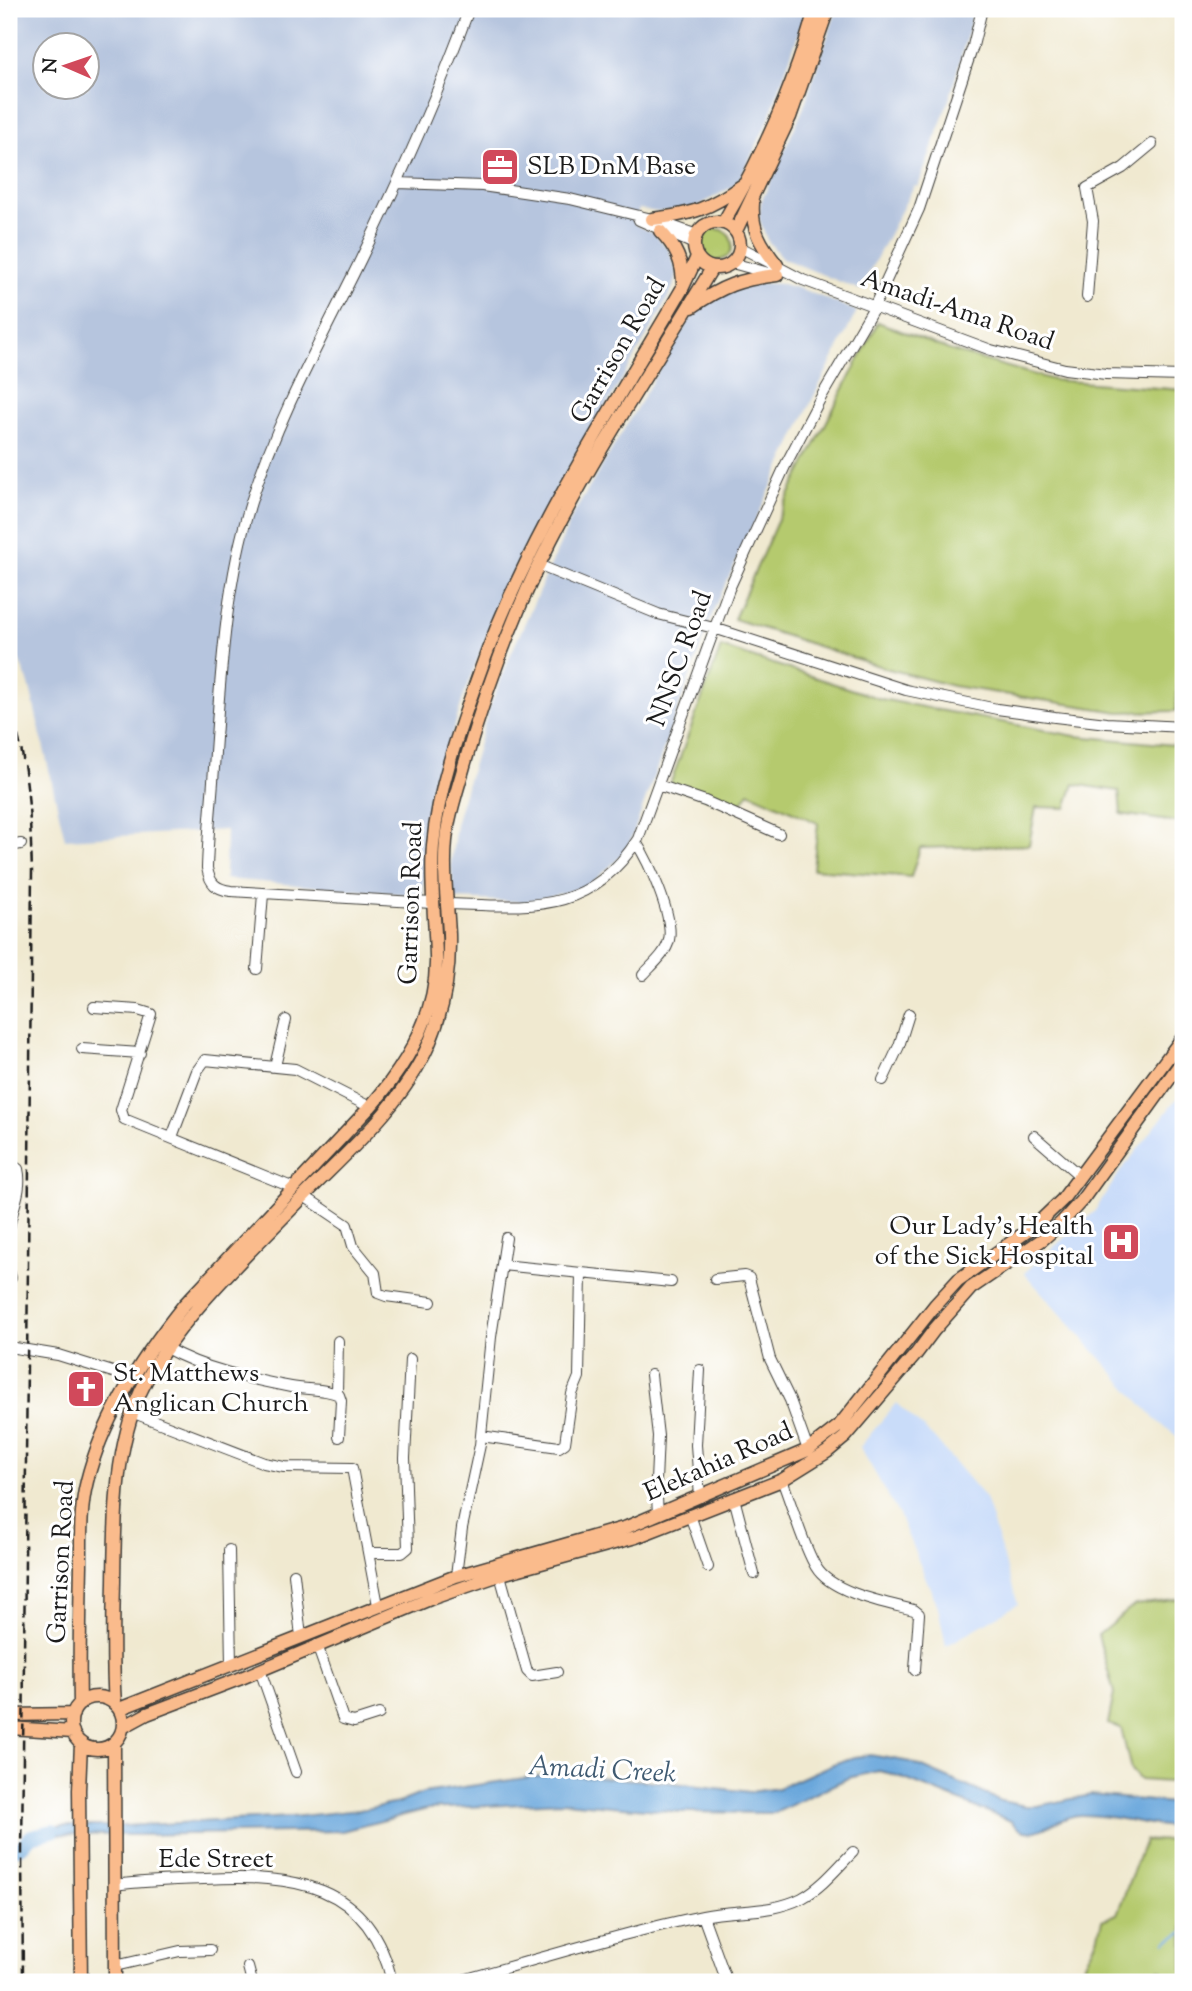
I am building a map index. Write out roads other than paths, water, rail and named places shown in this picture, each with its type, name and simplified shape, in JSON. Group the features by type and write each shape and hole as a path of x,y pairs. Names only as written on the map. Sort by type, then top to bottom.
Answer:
{"main road":[{"path":"723,223 760,158 795,74 816,9"},
{"path":"736,231 723,223 708,224 695,239 697,257 704,265 725,268 738,256 740,247 736,231 793,107 828,9"},
{"path":"652,219 692,213 708,207 747,183"},
{"path":"686,311 725,286 777,270 753,227 753,199"},
{"path":"660,230 675,248 681,262 682,289"},
{"name":"Garrison Road","path":"117,1706 113,1645 116,1513 123,1448 140,1393 166,1348 370,1107 411,1053 426,1017 434,980 436,959 432,903 433,846 442,792 478,676 513,587 547,521 682,289 697,257"},
{"name":"Garrison Road","path":"77,1709 83,1499 96,1453 111,1417 155,1342 184,1305 385,1112 403,1091 423,1057 438,1021 449,959 445,862 449,822 476,724 509,633 538,565 578,491 712,268"},
{"name":"Elekahia Road","path":"117,1706 231,1665 456,1576 627,1527 808,1450 839,1426 949,1289 975,1267 1036,1225 1062,1200 1183,1037"},
{"path":"1166,1060 1183,1058"},
{"name":"Elekahia Road","path":"123,1727 147,1714 430,1599 500,1575 636,1537 782,1480 801,1470 845,1437 971,1288 1043,1239 1062,1222 1177,1078 1183,1058"},
{"path":"9,1715 77,1709 97,1697 117,1706 123,1727 114,1743 115,1982"},
{"path":"77,1709 80,1982"},
{"path":"9,1728 77,1738 96,1749 114,1743"}],"street":[{"path":"432,903 263,894 220,889 209,879 207,869 227,609 251,504 272,444 303,375 398,183 469,9"},
{"name":"NNSC Road","path":"446,904 532,905 576,896 596,885 614,870 636,842 714,628 786,464 820,399 874,307 930,179 973,46 982,9"},
{"path":"1087,297 1093,221 1087,188 1123,168 1152,145"},
{"path":"398,183 511,189 570,199 652,219 695,239"},
{"path":"629,215 660,230 695,239"},
{"name":"Amadi-Ama Road","path":"740,247 777,270 991,350 1052,366 1106,374 1183,376"},
{"name":"Amadi-Ama Road","path":"732,263 777,270"},
{"path":"538,565 658,614 714,628 821,664 937,697 1055,717 1183,727"},
{"path":"658,785 705,801 779,834"},
{"path":"636,842 655,879 670,930 665,949 643,975"},
{"path":"9,846 21,844"},
{"path":"257,970 263,894"},
{"path":"94,1007 150,1012 151,1018 121,1115 124,1119 299,1192 347,1225 353,1246 375,1273 378,1293 431,1303"},
{"path":"883,1080 899,1046 909,1014"},
{"path":"275,1066 286,1020"},
{"path":"82,1049 140,1053"},
{"path":"172,1137 197,1071 205,1060 295,1069 370,1107"},
{"path":"1034,1136 1080,1176"},
{"path":"9,1163 18,1169 20,1178 9,1228"},
{"path":"456,1576 462,1528 481,1436 506,1238"},
{"path":"502,1265 671,1282"},
{"path":"481,1436 558,1447 565,1443 572,1394 579,1377 581,1274"},
{"path":"715,1279 744,1276 749,1278 770,1359 790,1400 808,1450"},
{"path":"338,1341 337,1393 341,1401 339,1437"},
{"path":"9,1347 58,1355 132,1378"},
{"path":"166,1348 180,1356 261,1381 337,1393"},
{"path":"370,1553 402,1553 408,1548 405,1458 410,1359"},
{"path":"700,1370 696,1445 700,1497"},
{"path":"651,1374 658,1436 658,1514"},
{"path":"134,1413 264,1463 300,1467 351,1467 355,1475 378,1605"},
{"path":"782,1480 810,1555 825,1578 868,1598 914,1610 919,1614 915,1670"},
{"path":"734,1498 754,1574"},
{"path":"690,1515 708,1567"},
{"path":"229,1550 231,1665"},
{"path":"294,1574 302,1637"},
{"path":"500,1575 527,1671 532,1676 557,1672"},
{"path":"317,1645 343,1719 354,1723 379,1714"},
{"path":"260,1670 296,1772"},
{"path":"455,1982 703,1916 757,1911 801,1898 816,1889 853,1852"},
{"name":"Ede Street","path":"114,1885 235,1877 258,1877 307,1885 339,1900 366,1921 381,1949 392,1982"},
{"path":"703,1916 727,1982"},
{"path":"115,1966 180,1951 210,1950"},
{"path":"248,1967 252,1982"}],"water":[{"path":"870,1755 911,1762 1001,1801 1026,1806 1091,1795 1183,1804 1183,1828 1106,1816 1080,1815 1035,1831 1027,1831 1011,1821 879,1771 848,1778 775,1813 682,1812 563,1802 428,1809 342,1831 37,1834 37,1831 58,1826 124,1826 291,1817 359,1810 398,1803 423,1793 551,1774 666,1782 750,1792 779,1788 833,1764"}],"waterway":[{"name":"Amadi Creek","path":"9,1851 22,1846 31,1836 53,1831"},
{"path":"1166,1942 1183,1932"}],"railway":[{"path":"9,707 25,768 32,871 23,1982"}],"place":[{"name":"SLB DnM Base","path":"500,167"},
{"name":"Our Lady's Health of the Sick Hospital","path":"1121,1242"},
{"name":"St. Matthews Anglican Church","path":"86,1389"}]}
